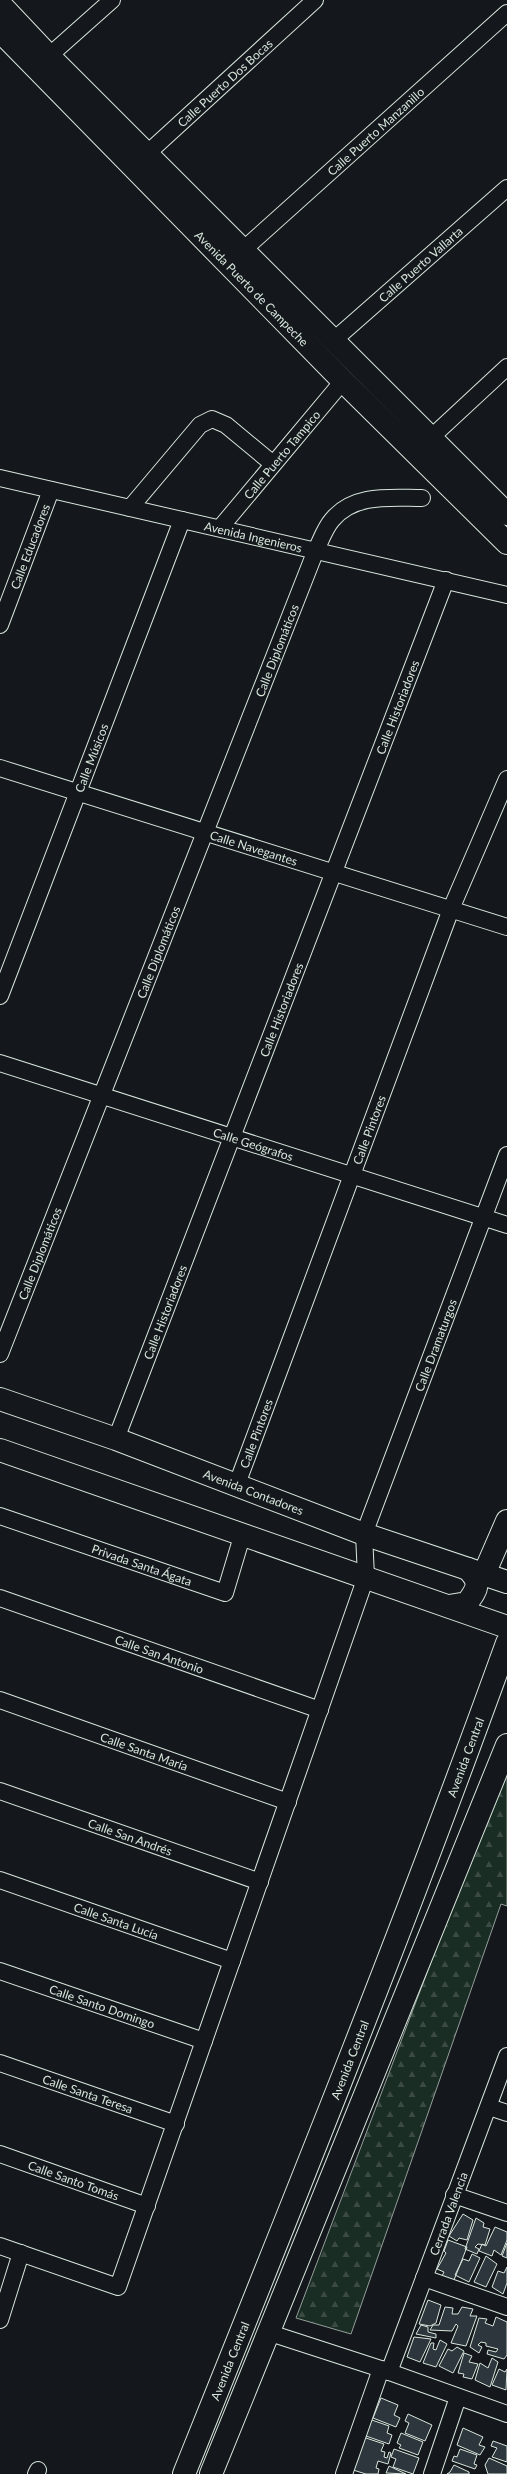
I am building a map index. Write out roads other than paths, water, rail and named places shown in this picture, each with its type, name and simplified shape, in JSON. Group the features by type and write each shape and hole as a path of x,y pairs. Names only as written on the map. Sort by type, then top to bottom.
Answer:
{"main road":[{"name":"Avenida Puerto de Campeche","path":"0,4 49,56 140,160 343,381 507,543"},
{"name":"Avenida Puerto de Campeche","path":"0,31 140,160 243,250 507,514"},
{"name":"Avenida Contadores","path":"0,1399 116,1439 237,1484 364,1534 507,1582"},
{"path":"0,1450 243,1533 507,1627"},
{"path":"449,1606 467,1603 473,1595 477,1586 476,1572 507,1520"},
{"name":"Avenida Central","path":"184,2474 338,2094 426,1867 507,1643"},
{"path":"211,2474 270,2333 424,1944 507,1745"}],"street":[{"path":"49,56 112,0"},
{"name":"Calle Puerto Dos Bocas","path":"140,160 315,0"},
{"name":"Calle Puerto Manzanillo","path":"243,250 507,12"},
{"name":"Calle Puerto Vallarta","path":"334,340 507,188"},
{"path":"415,452 507,367"},
{"name":"Calle Puerto Tampico","path":"220,528 343,381"},
{"path":"130,508 200,425 212,419 226,425 273,464"},
{"name":"Avenida Ingenieros","path":"0,478 507,595"},
{"name":"Calle Educadores","path":"0,625 51,490"},
{"name":"Calle Diplomáticos","path":"0,1354 316,550 332,520 347,506 371,498 422,498"},
{"name":"Calle Músicos","path":"0,996 182,520"},
{"name":"Calle Historiadores","path":"116,1439 446,580"},
{"name":"Calle Navegantes","path":"0,768 507,927"},
{"name":"Calle Pintores","path":"237,1484 451,909 507,779"},
{"name":"Calle Geógrafos","path":"0,1063 507,1225"},
{"name":"Calle Dramaturgos","path":"364,1534 507,1156"},
{"name":"Privada Santa Ágata","path":"0,1516 225,1593 243,1533"},
{"path":"0,2246 118,2287 366,1577 364,1534"},
{"name":"Calle San Antonio","path":"0,1598 320,1710"},
{"name":"Calle Santa María","path":"0,1700 288,1802"},
{"name":"Calle San Andrés","path":"0,1791 260,1882"},
{"name":"Calle Santa Lucía","path":"0,1880 232,1960"},
{"name":"Calle Santo Domingo","path":"0,1970 204,2041"},
{"name":"Cerrada Valencia","path":"344,2474 385,2370 424,2278 507,2056"},
{"name":"Calle Santa Teresa","path":"0,2062 176,2124"},
{"path":"489,2107 507,2113"},
{"name":"Calle Santo Tomás","path":"0,2154 147,2206"},
{"path":"454,2195 507,2213"},
{"path":"0,2320 21,2253"},
{"path":"424,2278 507,2307"},
{"path":"270,2333 385,2370 507,2414"},
{"path":"432,2474 458,2397"}]}
